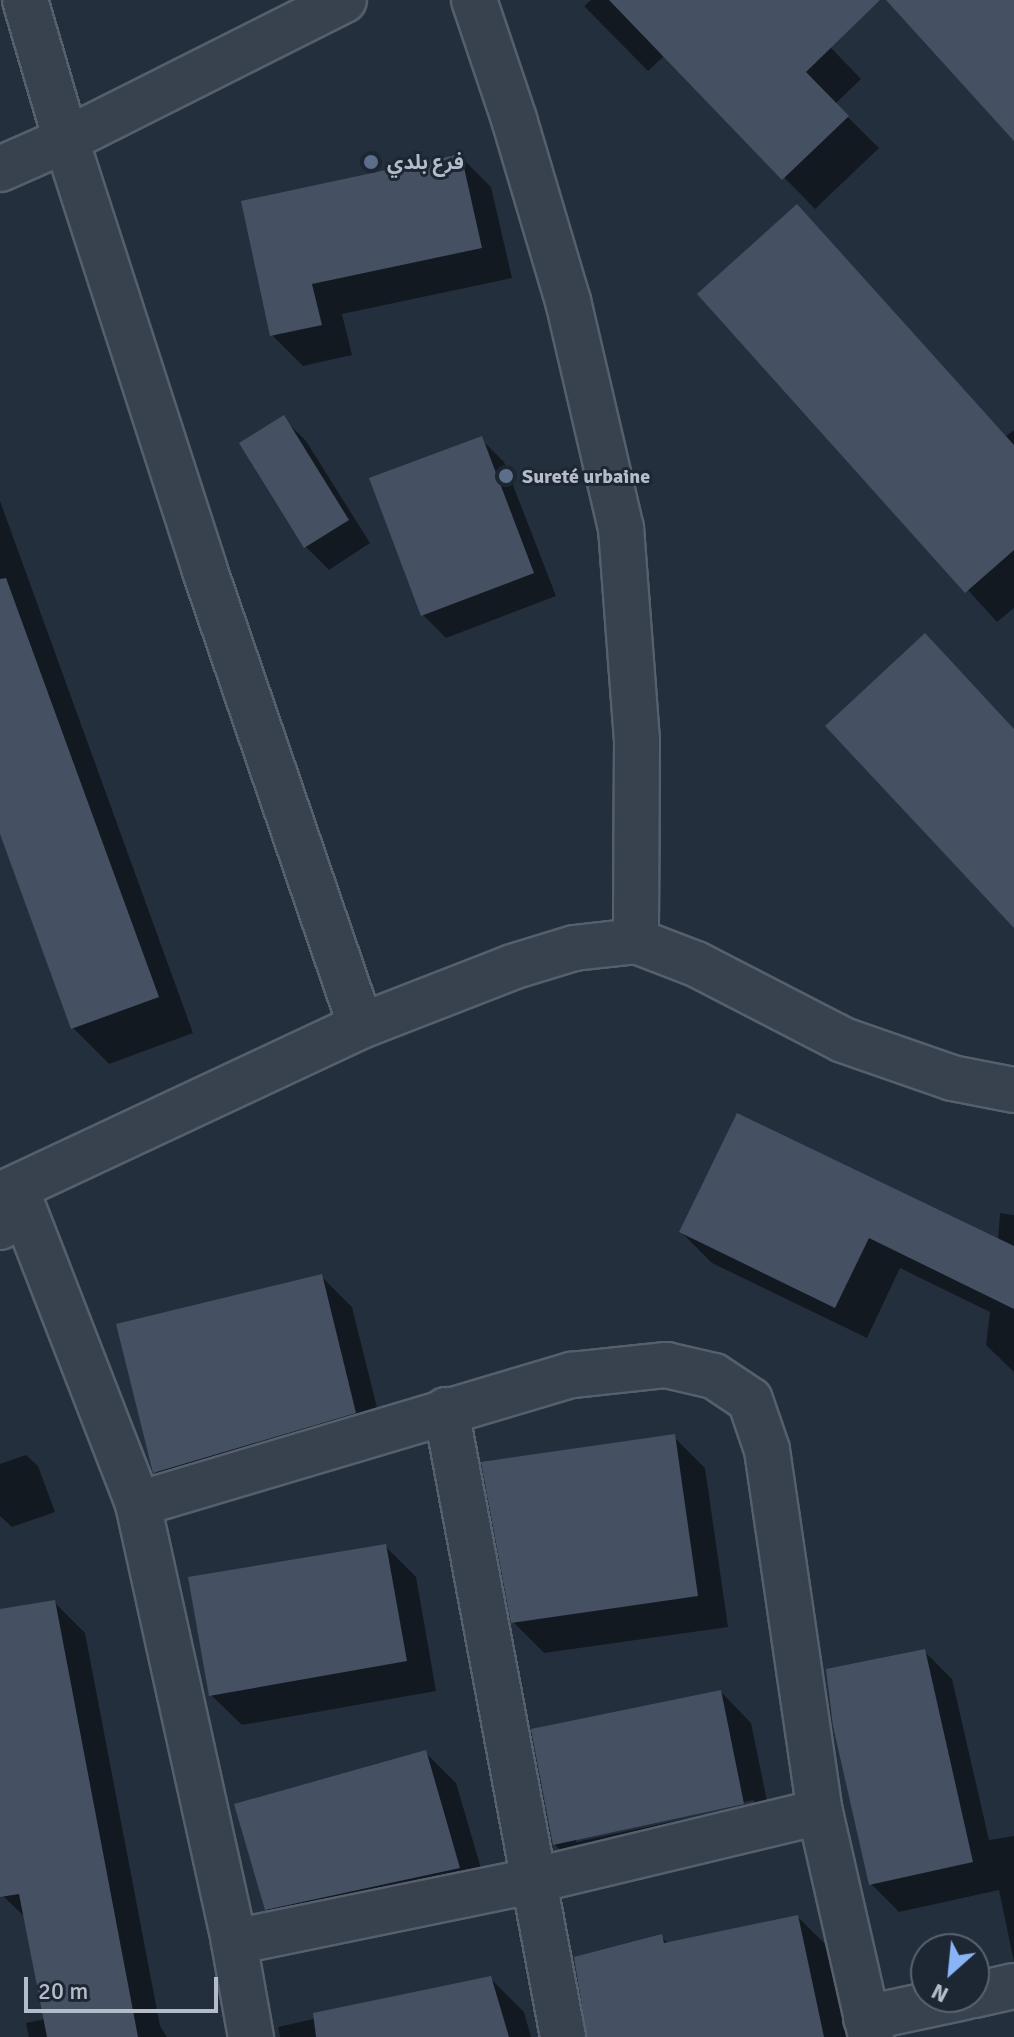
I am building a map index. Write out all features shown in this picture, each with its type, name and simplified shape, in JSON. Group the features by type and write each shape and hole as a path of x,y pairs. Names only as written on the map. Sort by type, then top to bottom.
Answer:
{"street":[{"path":"25,0 66,140 204,568 361,1026"},
{"path":"0,169 66,140 344,0"},
{"path":"474,0 514,119 568,301 621,528 637,740 636,941"},
{"path":"251,2037 234,1942 138,1504 5,1204 361,1026 512,967 574,948 636,941 696,964 843,1040 952,1078 1014,1090"},
{"path":"138,1504 572,1375 666,1365 714,1376 750,1400 767,1450 820,1812 869,2028 915,2013"},
{"path":"446,1410 563,2037"},
{"path":"234,1942 532,1881 820,1812"},
{"path":"990,1991 1014,1986"}],"building":[{"path":"609,0 880,0 806,72 849,116 782,180"},
{"path":"886,0 1014,0 1014,141"},
{"path":"461,154 482,248 312,284 322,325 270,336 241,201"},
{"path":"797,204 1014,445 1014,550 965,593 697,294"},
{"path":"284,415 349,520 304,548 239,443"},
{"path":"482,436 534,573 421,616 369,478"},
{"path":"6,578 159,997 71,1029 0,834 0,579"},
{"path":"925,633 1014,729 1014,928 825,726"},
{"path":"737,1113 1014,1246 1014,1309 869,1238 835,1308 679,1232"},
{"path":"322,1274 356,1413 153,1473 116,1324"},
{"path":"675,1434 698,1596 511,1623 481,1462"},
{"path":"386,1544 407,1661 209,1696 188,1577"},
{"path":"55,1600 138,2037 47,2037 19,1894 0,1897 0,1609"},
{"path":"925,1649 973,1862 869,1885 833,1726 826,1669"},
{"path":"721,1690 744,1804 553,1845 531,1729"},
{"path":"426,1750 460,1868 265,1910 234,1804"},
{"path":"798,1915 824,2037 587,2037 574,1957 662,1934 664,1943"},
{"path":"491,1976 509,2037 316,2037 313,2013"}],"place":[{"name":"فرع بلدي","path":"371,162"},
{"name":"Sureté urbaine","path":"506,476"}]}
